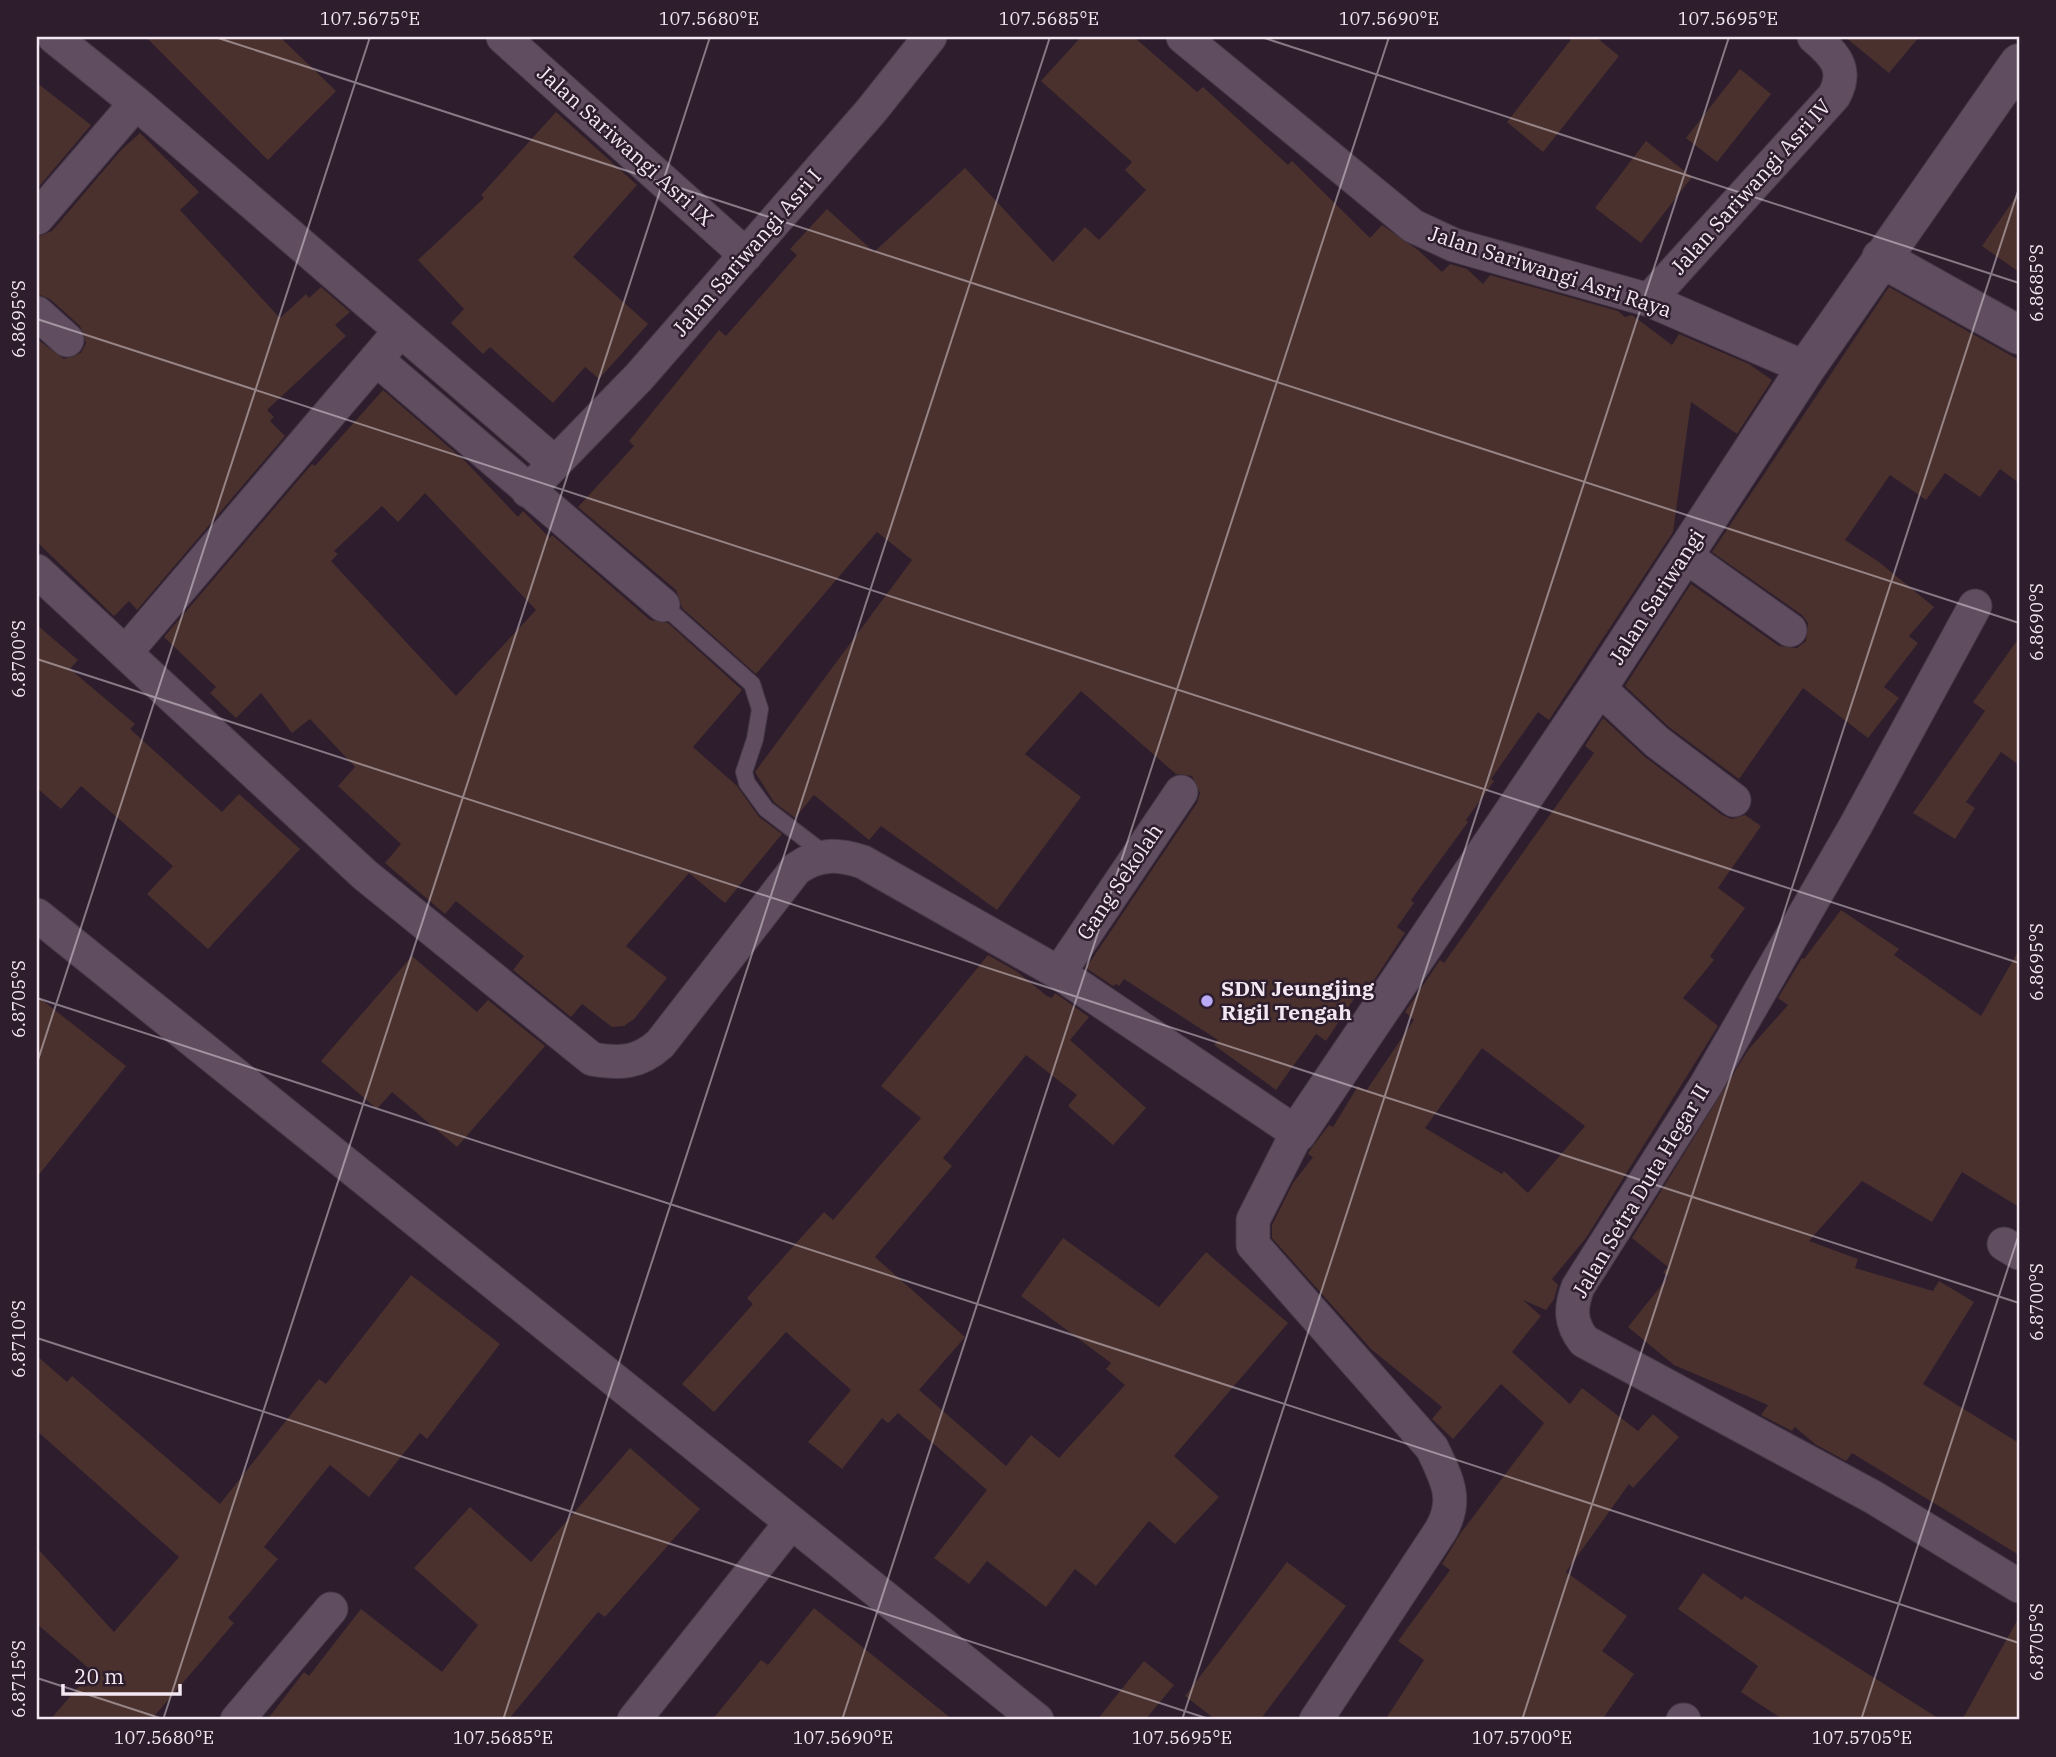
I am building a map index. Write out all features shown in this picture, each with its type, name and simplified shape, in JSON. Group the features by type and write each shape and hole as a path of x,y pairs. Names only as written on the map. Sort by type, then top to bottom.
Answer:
{"street":[{"path":"54,37 91,48 136,103 555,463"},
{"name":"Jalan Sariwangi Asri I","path":"528,491 639,377 746,256 930,37"},
{"name":"Jalan Sariwangi Asri Raya","path":"1183,37 1413,226 1454,245 1649,300 1806,368"},
{"name":"Jalan Sariwangi Asri IV","path":"1649,300 1834,96 1840,85 1839,64 1833,53 1814,37"},
{"name":"Jalan Sariwangi Asri IX","path":"515,40 746,256"},
{"name":"Jalan Sariwangi","path":"1297,1133 1598,687 1806,368 2019,63"},
{"path":"37,218 136,103"},
{"path":"1881,258 2019,335"},
{"path":"37,313 67,340"},
{"path":"126,652 400,331"},
{"path":"376,359 663,605"},
{"path":"1684,555 1790,630"},
{"path":"37,571 365,876 592,1059 610,1062 645,1058 660,1044 796,869 810,858 827,856 863,862 1059,973 1297,1133 1254,1220 1253,1245 1432,1448 1451,1487 1450,1509 1441,1530 1315,1720"},
{"name":"Jalan Setra Duta Hegar II","path":"1975,606 1856,825 1706,1085 1578,1287 1572,1317 1574,1329 1584,1341 1872,1497 2019,1586"},
{"path":"1598,687 1657,742 1734,800"},
{"name":"Gang Sekolah","path":"1059,973 1181,792"},
{"path":"37,915 790,1524 1037,1720"},
{"path":"634,1720 790,1524"},
{"path":"237,1720 331,1609"}],"lane":[{"path":"663,605 752,684 760,709 755,739 744,772 747,783 766,809 827,856"}],"building":[{"path":"146,37 280,37 336,91 268,160"},
{"path":"1081,37 1134,37 1197,92 1203,87 1288,165 1292,161 1370,238 1382,225 1418,250 1442,272 1450,264 1467,269 1483,284 1490,275 1618,311 1625,317 1632,315 1672,345 1679,334 1749,364 1772,380 1737,434 1691,402 1673,532 1549,720 1538,712 1491,779 1494,781 1466,820 1468,822 1411,900 1414,903 1397,927 1405,933 1371,985 1366,981 1326,1041 1316,1034 1276,1090 1214,1045 1218,1040 1124,979 1119,986 1113,986 1086,968 1197,803 1200,793 1192,776 1176,774 1081,691 1025,754 1081,797 997,910 881,826 869,840 814,795 795,818 774,802 755,772 912,560 877,532 756,674 682,608 676,590 578,507 634,446 629,441 719,330 726,336 797,255 790,249 827,209 874,252 965,168 1053,262 1085,227 1099,240 1146,190 1125,170 1132,162 1041,81"},
{"path":"1573,37 1596,37 1619,56 1543,152 1507,122"},
{"path":"1845,37 1919,37 1889,73"},
{"path":"1740,69 1771,94 1717,162 1686,138"},
{"path":"37,83 91,125 37,189"},
{"path":"556,112 637,185 573,257 648,324 599,379 585,367 553,403 490,347 483,354 451,323 464,309 418,260 484,198 481,195"},
{"path":"140,133 199,192 180,210 280,318 306,294 309,298 321,287 350,312 335,325 346,336 267,410 274,417 270,421 285,436 137,610 129,601 114,616 37,542 37,339 64,359 81,353 86,343 80,326 50,299 37,294 37,237 52,231 122,149"},
{"path":"1646,141 1692,177 1641,243 1595,208"},
{"path":"2019,192 2019,272 1982,246"},
{"path":"1889,287 2019,360 2019,483 2000,469 1980,497 1945,473 1926,500 1890,475 1845,540 1879,562 1934,607 1909,636 1918,643 1884,687 1899,698 1868,738 1803,688 1739,779 1669,727 1625,686 1691,584 1779,646 1797,648 1806,641 1808,623 1802,615 1712,552"},
{"path":"383,390 465,461 518,517 523,511 550,538 552,535 650,620 668,623 742,690 693,747 737,786 759,817 782,834 725,903 689,873 626,946 667,978 634,1019 624,1026 612,1027 582,1004 571,1017 513,970 524,956 456,901 445,914 385,863 401,844 338,786 355,767 310,719 292,733 261,693 236,718 210,693 216,687 164,637 312,464 315,466","holes":["425,493 536,610 456,696 331,561 338,554 334,551 382,506 398,522"]},
{"path":"37,625 78,660 70,669 135,724 130,729 222,812 239,794 300,849 208,949 147,894 173,866 81,786 61,809 37,788"},
{"path":"2019,638 2019,765 2001,752 1966,802 1975,808 1955,839 1913,813 1985,711 1973,702"},
{"path":"1603,718 1645,757 1722,815 1732,819 1745,815 1761,826 1718,888 1745,908 1710,956 1714,960 1683,998 1718,1026 1586,1238 1552,1279 1558,1285 1554,1299 1546,1310 1523,1300 1541,1316 1512,1352 1570,1404 1582,1388 1638,1431 1653,1414 1679,1437 1633,1488 1629,1484 1566,1572 1627,1616 1602,1651 1634,1674 1602,1720 1385,1720 1424,1660 1398,1641 1450,1570 1442,1564 1460,1534 1544,1423 1501,1384 1453,1439 1432,1419 1442,1407 1371,1349 1272,1238 1272,1225 1293,1183 1313,1157 1308,1154 1310,1150 1329,1125 1333,1127 1358,1086 1366,1091 1414,1020 1405,1012 1440,960 1444,963 1594,753 1585,746","holes":["1482,1048 1585,1126 1528,1193 1504,1171 1502,1174 1425,1128"]},
{"path":"1841,910 1899,949 1894,955 1981,1016 2019,950 2019,1207 1962,1172 1932,1222 1862,1181 1809,1241 1858,1259 1855,1268 1933,1291 1939,1281 1974,1302 1923,1384 2019,1443 2019,1555 1852,1453 1846,1461 1815,1444 1795,1427 1792,1431 1761,1415 1768,1405 1674,1365 1628,1327 1668,1277 1663,1272 1668,1267 1632,1238 1748,1050 1788,1005 1778,998 1802,958 1804,959"},
{"path":"988,955 1016,971 1047,996 1052,998 1055,993 1089,1017 1070,1040 1146,1108 1113,1145 1068,1106 1077,1095 1026,1055 943,1158 952,1166 875,1257 965,1337 919,1390 1006,1466 1031,1435 1059,1458 1125,1385 1106,1369 1111,1363 1021,1296 1063,1238 1159,1307 1206,1252 1288,1323 1174,1456 1219,1497 1175,1544 1149,1521 1096,1586 1075,1569 1046,1607 987,1561 969,1584 934,1558 987,1490 898,1413 888,1423 882,1418 842,1469 808,1442 851,1390 786,1332 714,1412 682,1384 753,1304 747,1298 824,1212 833,1220 921,1118 881,1086"},
{"path":"412,956 477,1012 488,1000 545,1046 457,1147 392,1092 377,1109 321,1061"},
{"path":"37,996 126,1066 37,1177"},
{"path":"411,1275 500,1344 427,1439 420,1433 369,1497 330,1465 264,1547 278,1559 228,1618 234,1623 151,1720 50,1720 92,1671 37,1624 37,1548 114,1632 179,1557 37,1431 37,1356 67,1382 72,1376 220,1504 319,1379 326,1384"},
{"path":"630,1448 700,1509 605,1617 598,1612 508,1720 267,1720 304,1672 309,1676 361,1609 442,1672 478,1625 414,1568 470,1507 531,1562"},
{"path":"1287,1562 1346,1606 1260,1720 1216,1720 1185,1696"},
{"path":"1703,1573 1742,1600 1745,1596 1941,1720 1784,1720 1741,1692 1758,1666 1678,1609"},
{"path":"814,1608 953,1720 712,1720 761,1660 768,1665"},
{"path":"2019,1617 2019,1720 1962,1720"},
{"path":"1144,1661 1174,1685 1145,1720 1097,1720"}],"place":[{"name":"SDN Jeungjing Rigil Tengah","path":"1207,1001"}]}
